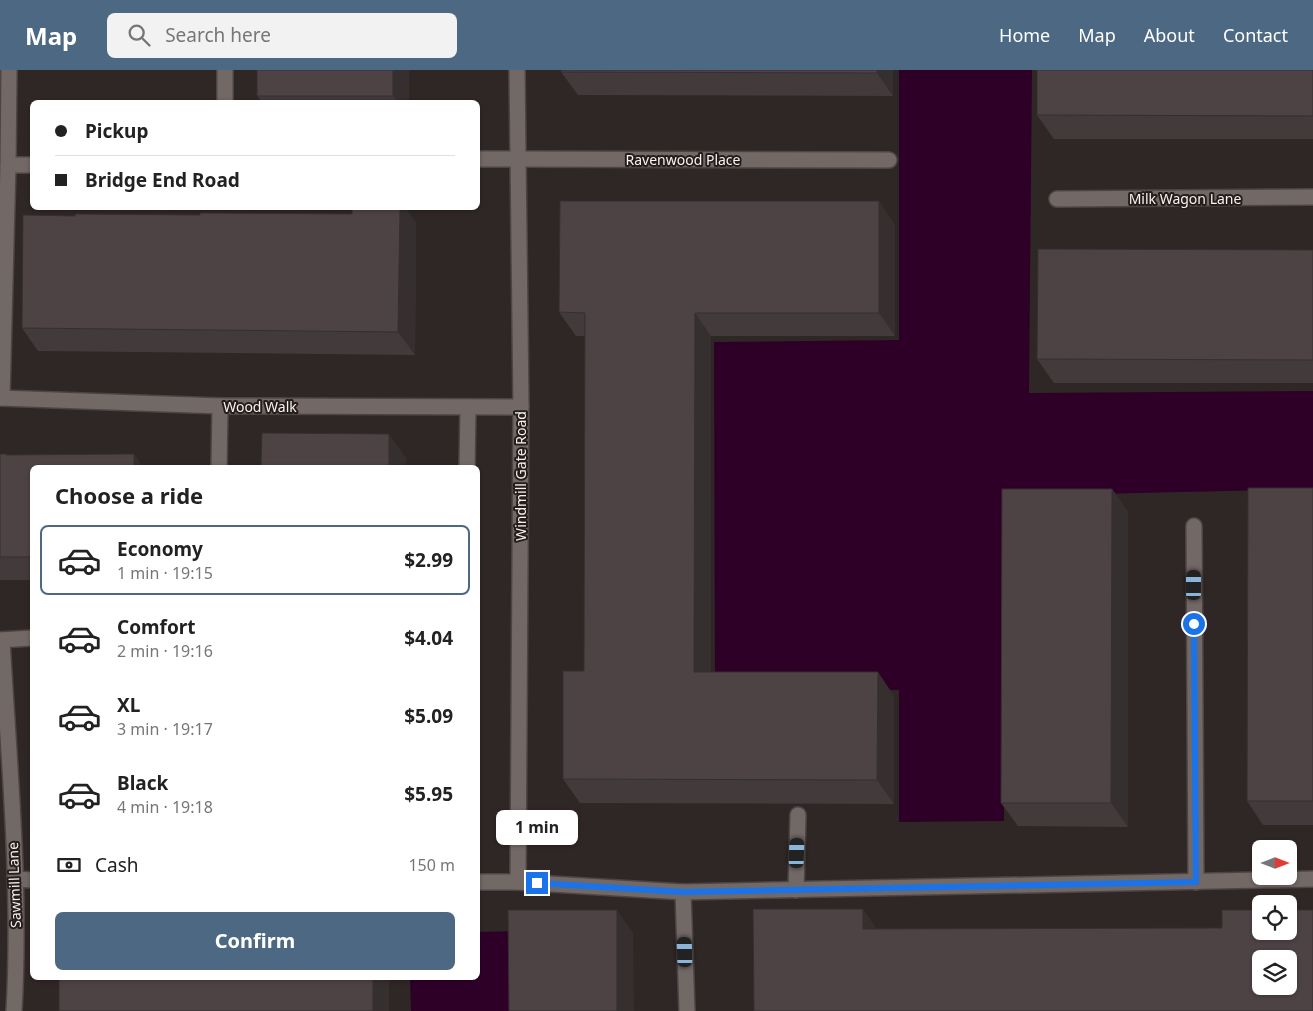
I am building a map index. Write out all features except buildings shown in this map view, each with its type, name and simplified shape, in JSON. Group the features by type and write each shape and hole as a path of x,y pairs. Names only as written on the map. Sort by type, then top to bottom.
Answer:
{"street":[{"path":"1,398 9,70"},
{"path":"224,70 225,100"},
{"name":"Windmill Gate Road","path":"517,70 521,407 518,882"},
{"name":"Ravenwood Place","path":"480,159 888,160"},
{"path":"8,165 30,165"},
{"name":"Milk Wagon Lane","path":"1057,199 1313,197"},
{"name":"Wood Walk","path":"1,398 220,406 521,407"},
{"path":"220,406 220,465"},
{"path":"467,465 468,407"},
{"path":"1194,526 1196,882"},
{"path":"1,640 30,638"},
{"name":"Sawmill Lane","path":"1,640 15,880 17,963 14,1011"},
{"path":"796,890 798,815"},
{"path":"480,882 518,882 683,892 1313,879"},
{"path":"15,880 30,880"},
{"path":"683,892 687,1011"}],"shaded area":[{"path":"899,70 1032,70 1029,393 1313,391 1313,489 1005,496 1004,821 899,822 899,690 715,685 714,342 899,340"},
{"path":"520,931 521,1011 411,1011 410,980 480,980 480,932"}],"route":[{"path":"537,883 683,892 1196,882 1194,624"}]}
